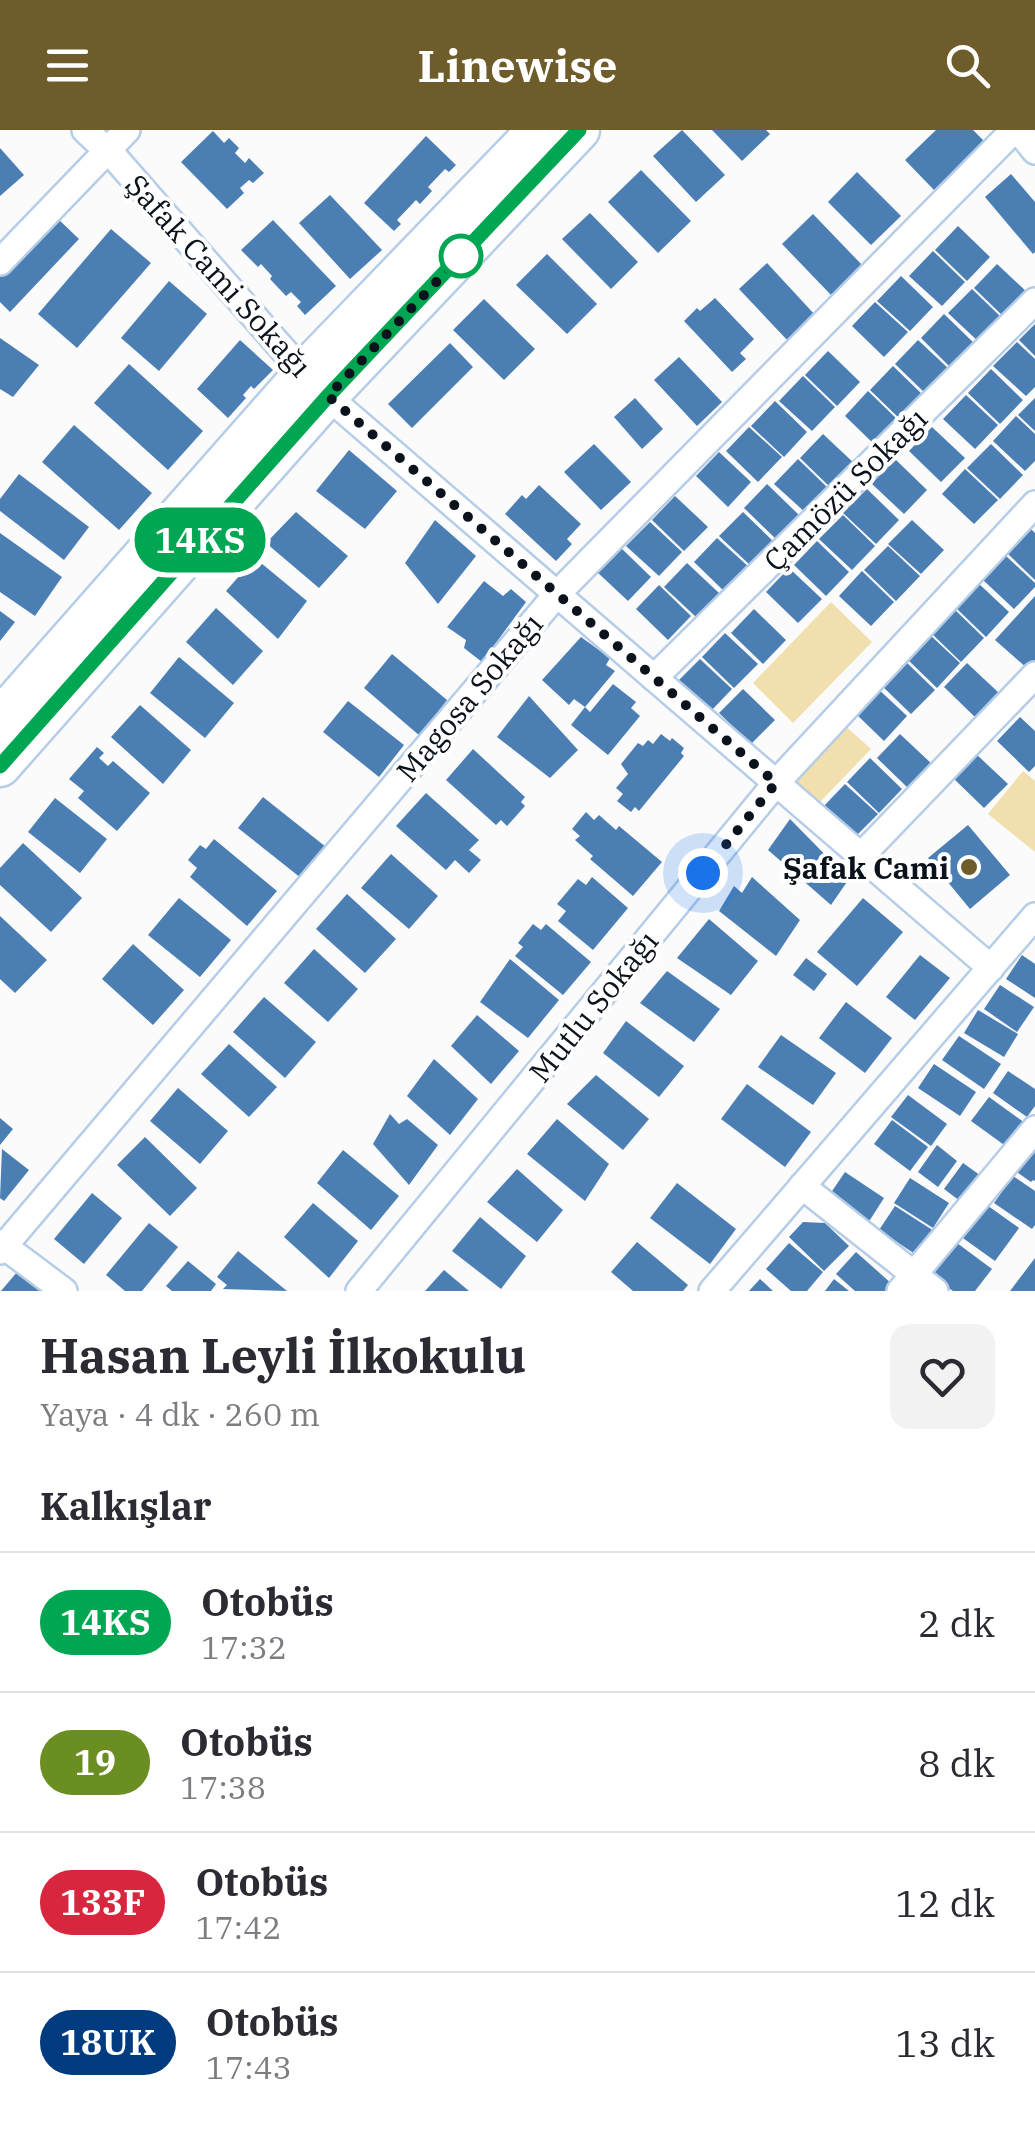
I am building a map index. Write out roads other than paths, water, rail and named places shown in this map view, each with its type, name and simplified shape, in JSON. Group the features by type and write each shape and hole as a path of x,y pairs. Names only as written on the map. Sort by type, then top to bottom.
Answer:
{"main road":[{"path":"0,766 316,385 538,130"},
{"path":"0,719 316,385 580,130"}],"street":[{"name":"Şafak Cami Sokağı","path":"85,130 316,385 990,968"},
{"path":"0,262 127,130"},
{"path":"1016,130 1035,152"},
{"name":"Magosa Sokağı","path":"1,1247 557,594 1016,130"},
{"name":"Çamözü Sokağı","path":"654,678 1035,301"},
{"name":"Mutlu Sokağı","path":"359,1291 776,783 1035,504"},
{"path":"861,856 1035,675"},
{"path":"712,1291 1035,916"},
{"path":"907,1282 1035,1129"},
{"path":"802,1186 907,1282 935,1291"},
{"path":"1,1247 64,1291"}],"place":[{"name":"Şafak Cami","path":"969,867"}]}
